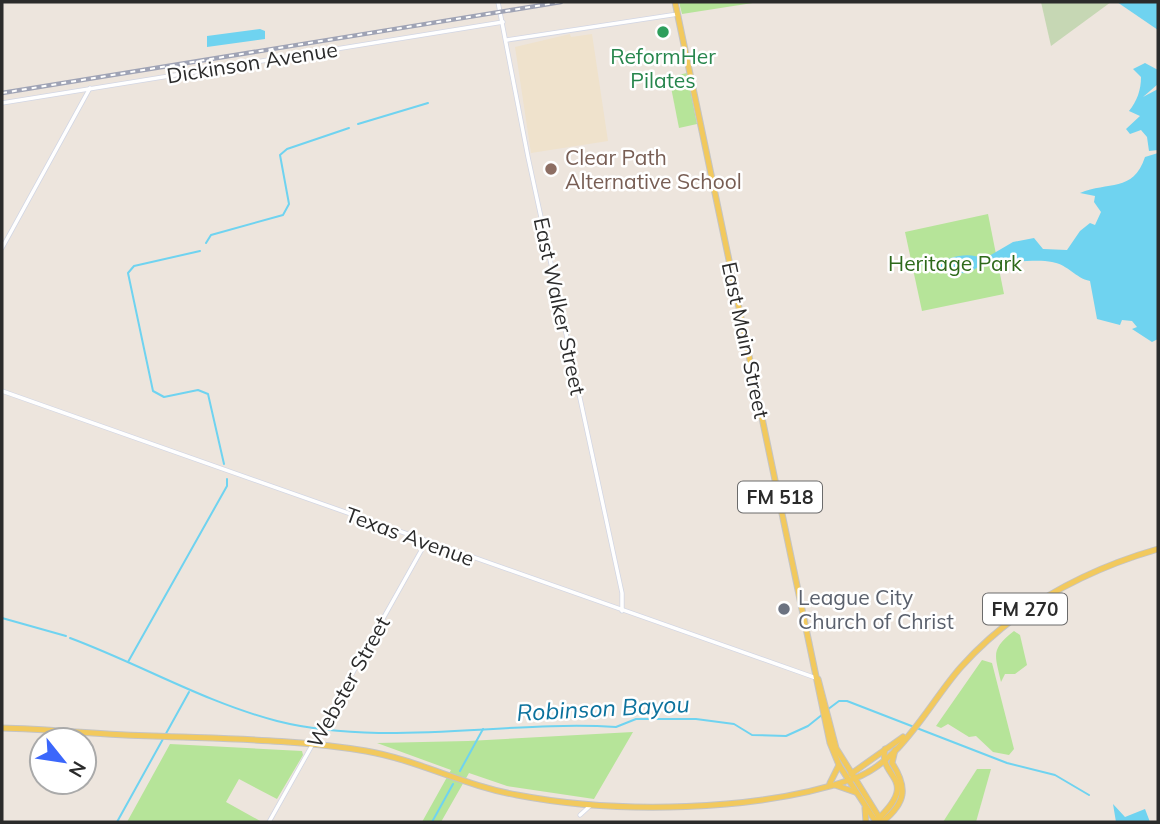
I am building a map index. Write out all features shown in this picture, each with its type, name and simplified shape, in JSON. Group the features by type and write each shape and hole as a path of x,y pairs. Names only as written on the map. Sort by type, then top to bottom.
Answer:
{"main road":[{"name":"East Main Street","path":"675,2 828,721 830,743 865,805 879,821"},
{"name":"FM 270","path":"2,728 313,744 398,758 517,795 592,805 652,807 726,803 829,785 849,778 884,758 897,747 960,668 988,640 1030,606 1073,580 1158,549"},
{"name":"FM 270","path":"849,778 885,748 907,734"},
{"path":"879,821 898,808 904,797 902,779 892,763 897,747"},
{"path":"885,748 884,758 904,797"},
{"path":"829,785 836,777 841,763 853,767 867,763"},
{"path":"879,821 897,796 895,777"},
{"name":"East Main Street","path":"849,778 879,821"},
{"path":"829,785 846,787 858,793"},
{"name":"FM 518","path":"865,805 866,822"}],"street":[{"name":"East Walker Street","path":"498,2 526,146 622,593 622,611"},
{"path":"507,40 678,14"},
{"name":"Dickinson Avenue","path":"2,103 503,22"},
{"path":"2,248 90,88"},
{"name":"Texas Avenue","path":"2,391 818,679"},
{"name":"Webster Street","path":"269,822 426,542"},
{"path":"580,815 592,805"}],"shaded area":[{"path":"570,34 571,37 592,34 608,141 531,153 515,47"}],"green space":[{"path":"679,2 759,2 682,14"},
{"path":"1041,2 1111,2 1051,46"},
{"path":"687,73 697,124 679,128 669,77"},
{"name":"Heritage Park","path":"988,214 1004,294 922,311 905,232"},
{"path":"1014,631 1020,635 1027,665 1015,674 1005,674 1001,682 996,653 1001,643"},
{"path":"982,660 992,663 1014,749 1009,755 993,752 976,736 969,737 948,724 941,728 936,726"},
{"path":"633,732 594,799 507,786 469,773 441,822 422,822 451,770 377,743 468,741"},
{"path":"170,744 302,751 303,755 277,799 239,779 226,802 262,822 127,822"},
{"path":"977,769 991,769 976,822 943,822"}],"water":[{"path":"1117,2 1158,2 1158,30"},
{"path":"260,29 265,31 265,39 207,47 207,36"},
{"path":"1145,63 1158,70 1158,84 1143,97 1158,89 1158,150 1149,151 1147,137 1141,130 1130,134 1126,129 1140,116 1129,111 1138,95 1141,82 1141,77 1133,69"},
{"path":"1158,153 1158,339 1152,342 1132,329 1137,327 1132,321 1122,320 1120,325 1097,319 1090,281 1058,264 1045,261 985,261 968,273 937,266 960,256 984,259 1013,242 1034,238 1043,249 1067,250 1080,231 1090,223 1095,225 1101,212 1094,202 1095,196 1080,193 1127,181 1140,168 1145,157"},
{"path":"1113,804 1125,817 1145,809 1150,822 1116,822"}],"waterway":[{"path":"358,124 428,103"},
{"path":"206,243 211,235 283,215 289,204 280,155 287,149 349,128"},
{"path":"200,251 134,266 128,273 153,391 164,397 198,390 208,394 224,464"},
{"path":"912,262 937,266"},
{"path":"128,662 227,486 227,479"},
{"name":"Robinson Bayou","path":"2,618 66,636"},
{"name":"Robinson Bayou","path":"70,638 224,704 277,721 318,729 445,732 532,727 616,727 636,719 696,719 734,724 752,735 786,736 808,726 823,714"},
{"path":"117,822 189,692"},
{"name":"Robinson Bayou","path":"827,710 839,701 847,701 1007,763 1055,775 1089,795"},
{"path":"460,771 483,729"},
{"path":"432,822 453,784"}],"railway":[{"path":"2,93 561,2"}],"place":[{"name":"ReformHer Pilates","path":"663,32"},
{"name":"Clear Path Alternative School","path":"551,169"},
{"name":"League City Church of Christ","path":"784,609"}]}
